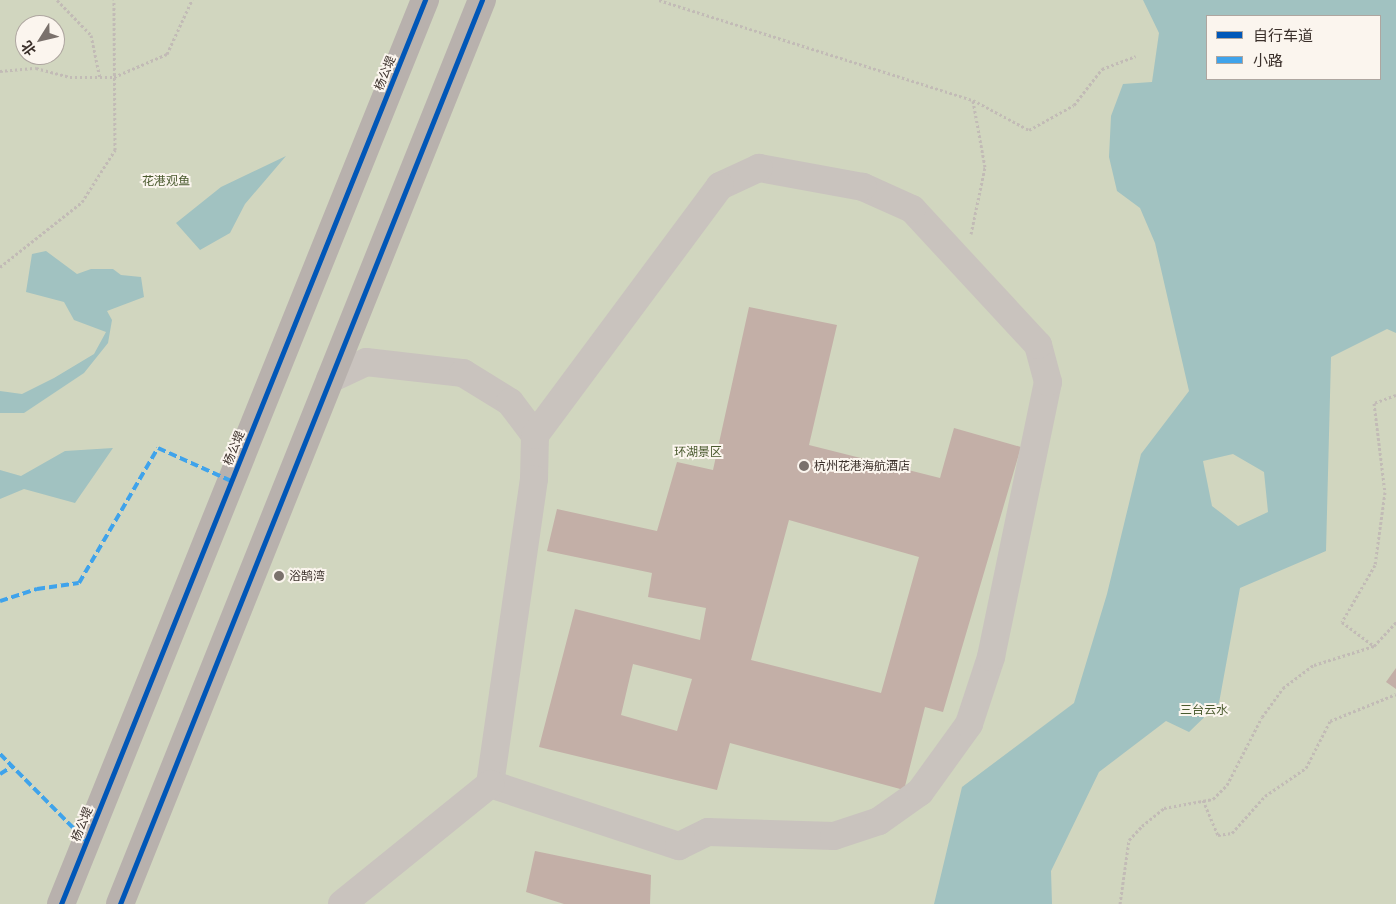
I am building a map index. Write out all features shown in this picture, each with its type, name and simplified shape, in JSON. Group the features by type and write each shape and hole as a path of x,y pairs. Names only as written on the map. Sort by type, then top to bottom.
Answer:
{"main road":[{"name":"杨公堤","path":"67,902 425,0"},
{"path":"120,904 482,0"}],"street":[{"path":"342,904 490,784 495,734 534,478 536,435 720,186 759,168 863,187 912,208 1038,345 1048,382 991,657 969,724 920,792 880,821 834,836 708,832 680,846 490,784"},
{"path":"330,379 366,362 463,373 510,402 536,435"}],"path":[{"path":"57,0 91,35 100,78"},
{"path":"0,267 82,202 116,150 114,0"},
{"path":"0,71 36,68 70,77 114,77 167,54 192,0"},
{"path":"658,0 973,100 1029,130 1074,105 1102,69 1136,56"},
{"path":"965,266 985,167 973,100"},
{"path":"1374,646 1342,622 1375,565 1385,492 1374,403 1396,395"},
{"path":"1120,904 1129,840 1164,808 1213,799 1227,785 1262,717 1283,688 1314,665 1374,646 1396,622"},
{"path":"1203,800 1218,835 1232,833 1265,796 1306,768 1330,721 1396,694"}],"green space":[{"name":"环湖景区","path":"0,0 1396,0 1396,904 0,904"}],"water":[{"path":"1143,0 1396,0 1396,333 1387,329 1331,357 1326,551 1240,588 1219,703 1189,732 1166,721 1099,772 1051,871 1052,904 934,904 962,787 1074,703 1107,594 1141,454 1189,391 1155,243 1140,208 1117,191 1109,157 1111,116 1123,84 1152,82 1159,33","holes":["1233,454 1264,472 1268,512 1238,526 1212,506 1203,461"]},
{"path":"286,156 245,204 230,233 200,250 176,223 221,187"},
{"path":"46,251 77,274 91,269 113,269 121,275 141,277 144,297 107,311 112,320 108,343 84,373 24,413 0,413 0,391 22,394 54,378 94,354 106,332 74,320 64,302 26,292 32,254"},
{"path":"113,448 75,503 24,489 0,499 0,470 21,476 65,451"}],"building":[{"path":"749,307 837,325 809,445 940,478 954,428 1021,447 943,712 925,707 904,790 730,743 717,790 539,747 575,609 700,640 706,608 648,597 652,573 547,551 557,509 657,531 677,462 713,470","holes":["789,520 919,557 881,693 751,660","633,664 692,679 677,731 621,715"]},
{"path":"1396,668 1396,689 1386,682"},
{"path":"535,851 651,875 650,904 564,904 526,892"}],"marked path":[{"path":"0,601 37,589 79,583 158,448 231,481"},
{"path":"0,754 86,841"},
{"path":"0,774 13,766"}],"cycle path":[{"path":"61,904 425,0"},
{"path":"120,904 482,0"}],"place":[{"name":"杭州花港海航酒店","path":"804,466"},
{"name":"浴鹄湾","path":"279,576"}],"park label":[{"name":"花港观鱼","path":"166,181"},
{"name":"三台云水","path":"1204,710"}]}
